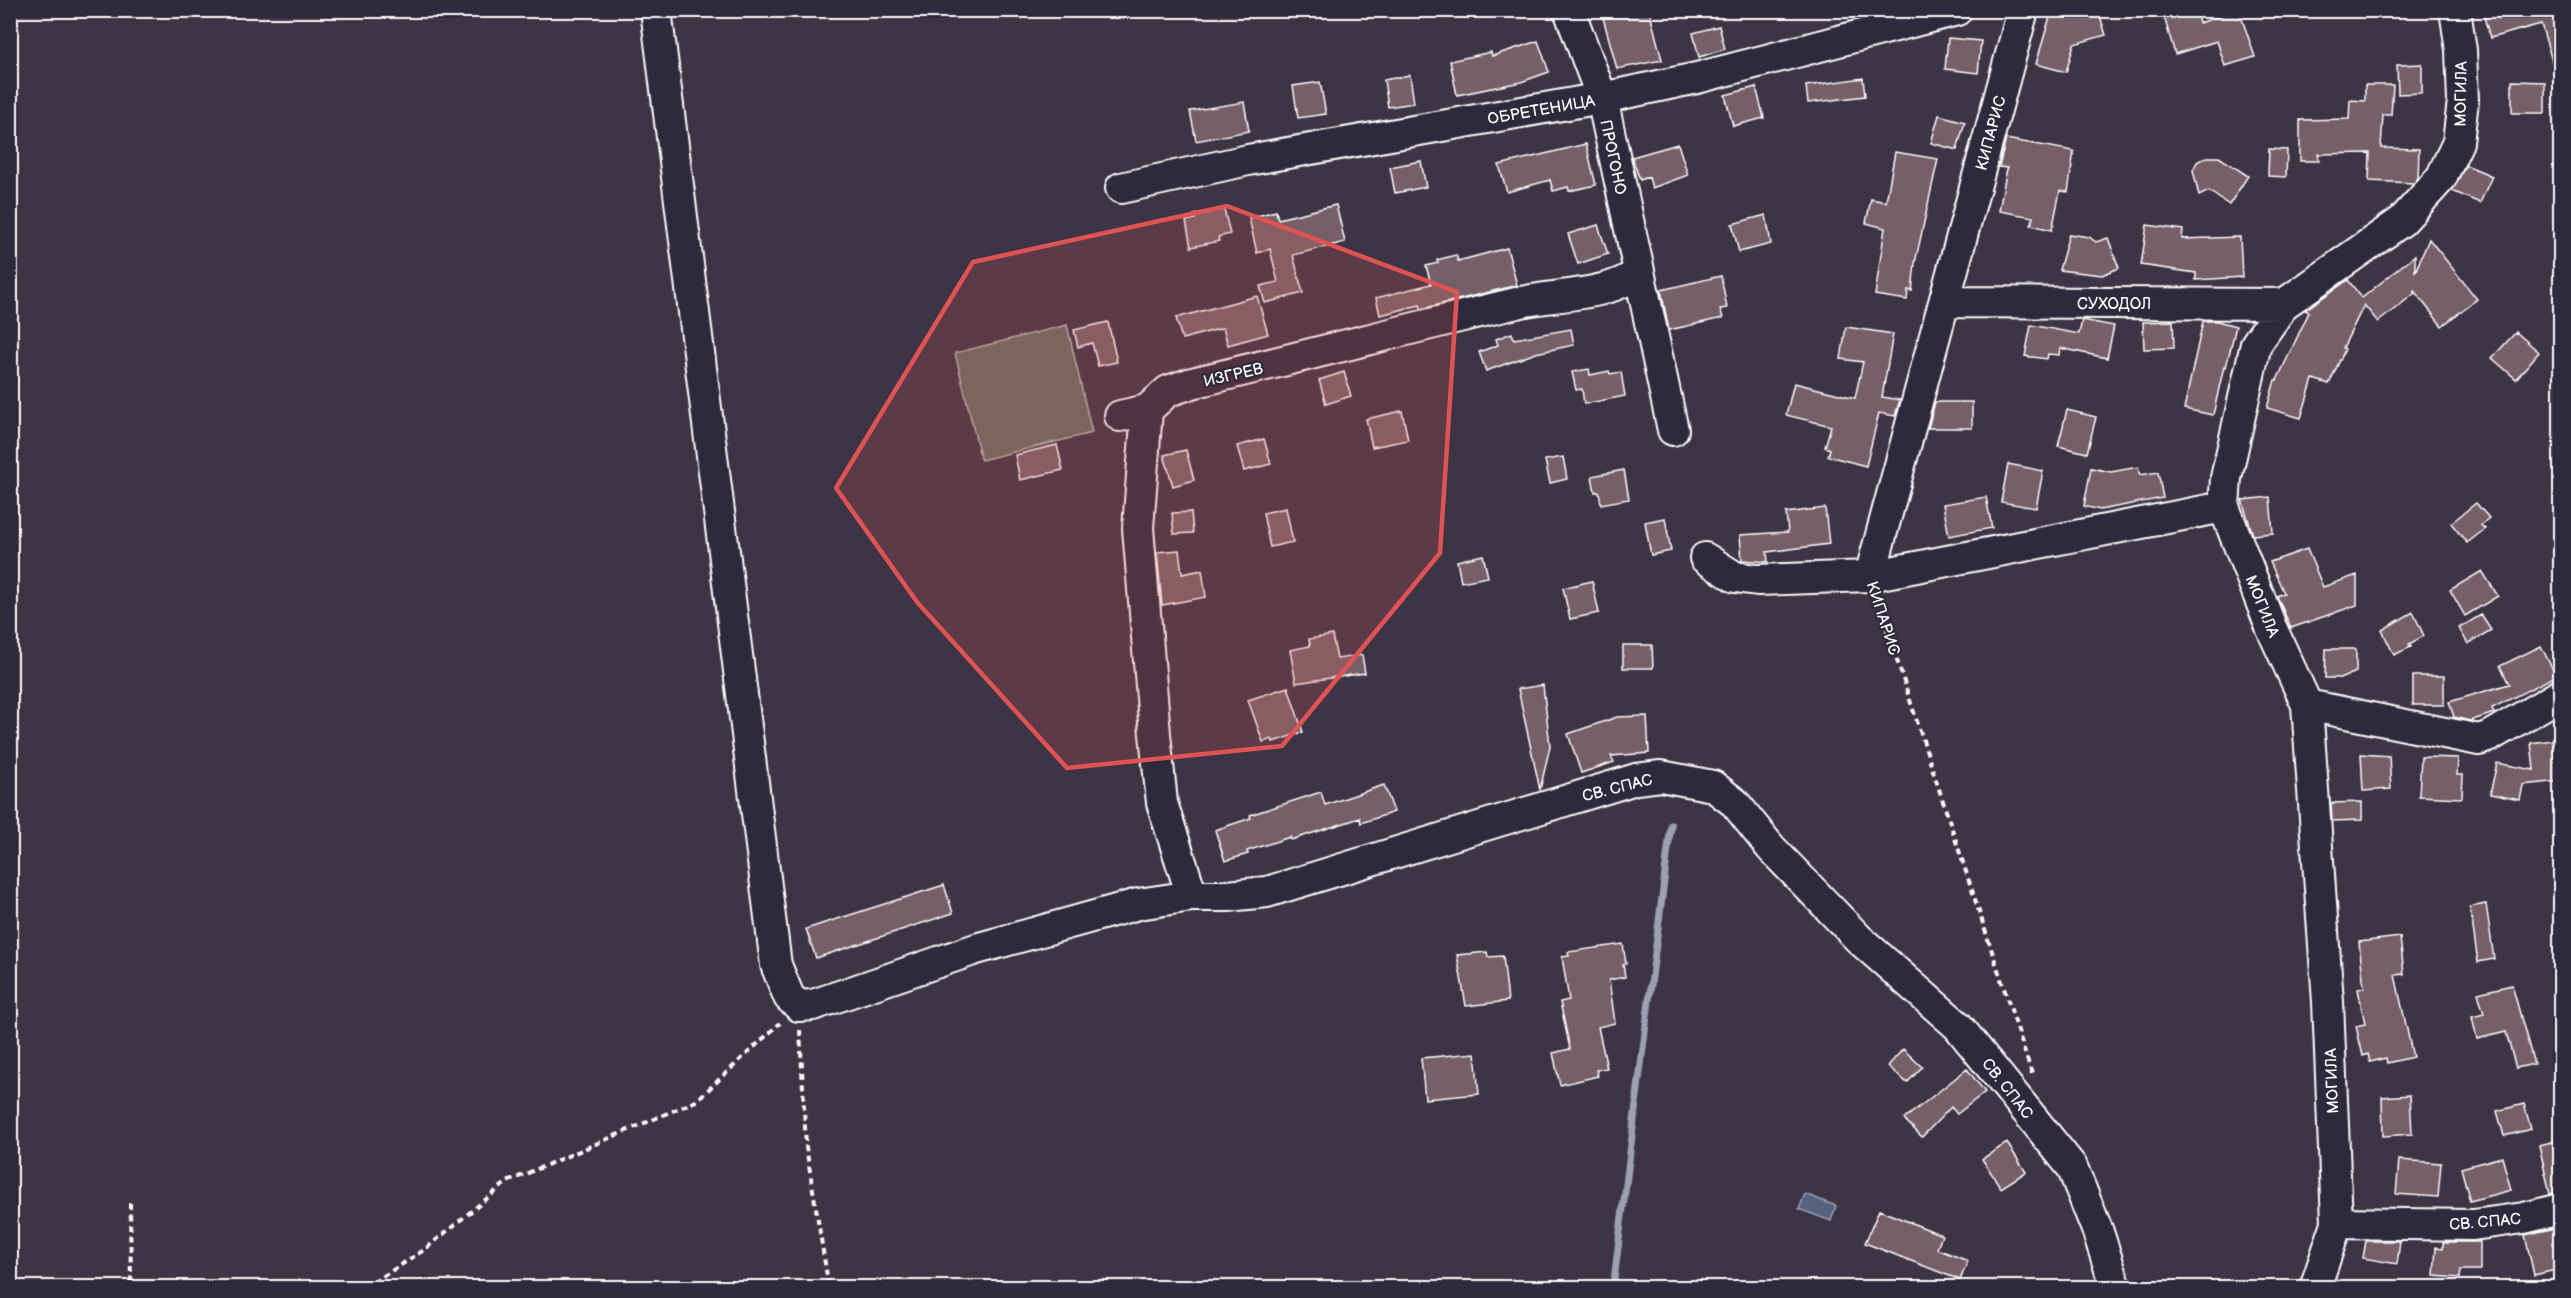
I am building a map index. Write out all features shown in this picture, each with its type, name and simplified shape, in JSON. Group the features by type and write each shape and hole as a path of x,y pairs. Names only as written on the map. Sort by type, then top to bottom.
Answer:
{"street":[{"path":"656,10 777,965 789,997 799,1006"},
{"name":"ПРОГОНО","path":"1569,10 1602,99 1673,430"},
{"name":"ОБРЕТЕНИЦА","path":"1121,188 1248,160 1602,99 1697,78 1957,10"},
{"name":"КИПАРИС","path":"1870,576 2023,10"},
{"name":"МОГИЛА","path":"2316,1287 2337,1223 2328,1002 2307,705 2271,627 2224,507 2231,449 2256,344 2284,304 2402,221 2441,178 2458,142 2463,101 2461,50 2455,10"},
{"name":"ИЗГРЕВ","path":"1192,896 1162,803 1138,528 1134,413 1168,392 1192,383 1523,302 1607,287 1627,282 1639,272"},
{"name":"СУХОДОЛ","path":"1945,302 2284,304"},
{"path":"1705,558 1735,577 1757,580 1870,576 2224,507"},
{"path":"2307,705 2480,740 2560,695"},
{"name":"СВ. СПАС","path":"799,1006 825,1001 976,949 1138,904 1192,896 1228,896 1267,892 1636,779 1661,776 1713,786 1735,803 1771,848 1859,939 1958,1026 1975,1045 2072,1167 2098,1232 2116,1287"},
{"name":"СВ. СПАС","path":"2337,1223 2473,1226 2524,1218 2560,1209"}],"path":[{"name":"КИПАРИС","path":"1870,576 2034,1082"},
{"path":"366,1287 424,1250 507,1182 696,1101 799,1006"},
{"path":"799,1006 806,1147 829,1287"},
{"path":"130,1203 131,1287"}],"highlighted area":[{"path":"1227,206 1457,292 1440,553 1282,746 1067,768 917,602 836,488 973,262"}],"shaded area":[{"path":"1067,325 1092,433 981,460 955,353"}],"water":[{"path":"1805,1194 1836,1206 1831,1221 1799,1209"}],"building":[{"path":"1601,10 1649,10 1662,60 1617,69"},
{"path":"2052,10 2098,10 2106,35 2074,44 2066,72 2036,64"},
{"path":"2162,10 2195,10 2199,23 2239,10 2255,57 2225,66 2217,41 2175,54"},
{"path":"2482,10 2560,10 2560,73 2556,74 2541,24 2490,38"},
{"path":"1719,26 1725,49 1699,57 1693,33"},
{"path":"1948,38 1981,41 1978,73 1945,69"},
{"path":"1538,41 1549,72 1521,82 1457,95 1450,61 1491,52 1492,56"},
{"path":"2422,64 2422,93 2398,94 2397,65"},
{"path":"1410,75 1414,103 1388,107 1384,80"},
{"path":"1863,78 1865,96 1808,103 1806,86"},
{"path":"2512,81 2545,82 2545,113 2512,113"},
{"path":"1320,82 1326,114 1298,118 1293,86"},
{"path":"2365,85 2393,85 2391,115 2383,115 2381,148 2419,149 2418,178 2414,183 2369,181 2370,153 2318,154 2319,161 2300,161 2300,120 2349,119 2350,100 2365,101"},
{"path":"1756,87 1764,118 1733,126 1725,95"},
{"path":"1244,102 1249,131 1196,141 1190,111"},
{"path":"1939,115 1965,122 1957,150 1931,143"},
{"path":"2006,139 2074,151 2068,192 2060,191 2052,230 2031,225 2033,217 1999,211 2007,168 1999,167"},
{"path":"1586,144 1596,185 1569,191 1568,187 1553,191 1550,180 1507,192 1499,165"},
{"path":"1678,144 1688,175 1652,188 1649,177 1640,180 1632,157"},
{"path":"2269,149 2287,150 2286,177 2268,176"},
{"path":"1895,152 1938,159 1915,263 1912,291 1908,290 1907,300 1875,295 1885,228 1866,223 1871,199 1886,202"},
{"path":"2206,157 2219,157 2248,176 2229,205 2209,191 2199,196 2193,170 2197,162"},
{"path":"1421,161 1426,187 1395,193 1390,167"},
{"path":"2466,165 2492,176 2480,203 2452,191"},
{"path":"1336,205 1345,242 1293,255 1303,293 1265,303 1260,286 1278,282 1270,249 1257,253 1249,218 1276,211 1278,219"},
{"path":"1224,209 1230,234 1218,237 1219,241 1191,247 1186,221 1195,219 1194,215"},
{"path":"1766,215 1771,244 1739,252 1732,224"},
{"path":"1598,225 1608,254 1578,264 1568,234"},
{"path":"2147,225 2183,230 2182,239 2240,237 2242,277 2196,280 2196,273 2141,265"},
{"path":"2069,234 2089,237 2096,242 2108,238 2119,268 2102,275 2059,270"},
{"path":"2429,239 2477,299 2442,326 2414,291 2414,294 2378,322 2364,305 2329,384 2313,379 2301,418 2267,408 2275,380 2309,312 2305,310 2348,280 2362,298 2415,255 2415,272"},
{"path":"1507,248 1517,285 1421,309 1420,305 1380,315 1376,298 1431,284 1426,266 1438,263 1437,260 1456,255 1458,261"},
{"path":"1721,276 1727,308 1720,309 1723,318 1669,330 1661,290"},
{"path":"1257,296 1268,334 1228,345 1223,328 1182,339 1176,318"},
{"path":"2082,320 2114,326 2107,358 2060,348 2059,355 2048,354 2047,359 2025,356 2031,325 2079,334"},
{"path":"2173,321 2174,348 2144,349 2143,322"},
{"path":"2203,321 2217,321 2236,326 2213,415 2184,409"},
{"path":"1108,322 1117,362 1098,366 1092,343 1078,347 1074,330"},
{"path":"1846,327 1893,334 1882,397 1900,400 1895,416 1879,413 1866,466 1828,456 1830,449 1825,447 1831,426 1786,415 1794,383 1855,398 1863,362 1841,359"},
{"path":"1571,329 1574,345 1536,353 1486,371 1479,352 1498,345 1496,339 1512,333 1514,339"},
{"path":"2516,332 2539,352 2516,379 2492,358"},
{"path":"1589,369 1590,375 1609,371 1610,374 1621,372 1625,396 1584,404 1582,389 1576,390 1572,372"},
{"path":"1344,372 1351,396 1326,404 1319,380"},
{"path":"1935,402 1972,402 1972,428 1928,428"},
{"path":"2067,410 2096,417 2087,453 2058,446"},
{"path":"1402,411 1408,440 1372,447 1366,419"},
{"path":"1264,439 1271,464 1244,471 1237,446"},
{"path":"1057,445 1063,470 1020,480 1015,455"},
{"path":"1186,450 1194,480 1173,486 1164,455"},
{"path":"1563,457 1567,479 1550,483 1545,460"},
{"path":"2008,464 2043,471 2036,508 2001,502"},
{"path":"2138,467 2140,475 2158,472 2163,498 2100,510 2084,506 2091,468 2111,472"},
{"path":"1624,470 1629,499 1601,504 1599,492 1595,492 1592,476"},
{"path":"1986,497 1992,528 1949,536 1943,504"},
{"path":"2270,497 2273,533 2253,535 2242,500"},
{"path":"2476,503 2489,518 2481,525 2485,529 2467,543 2451,523"},
{"path":"1286,508 1293,542 1270,547 1263,513"},
{"path":"1825,508 1829,544 1767,552 1768,562 1742,560 1740,535 1788,532 1786,513"},
{"path":"1191,512 1193,533 1174,534 1172,513"},
{"path":"1665,518 1671,551 1651,555 1645,522"},
{"path":"2307,549 2323,587 2357,575 2357,605 2291,628 2277,596 2284,593 2270,562"},
{"path":"1179,550 1182,574 1202,570 1206,597 1162,605 1157,552"},
{"path":"1483,555 1488,577 1461,582 1457,561"},
{"path":"2482,571 2498,596 2465,616 2450,590"},
{"path":"1592,581 1599,613 1570,619 1563,588"},
{"path":"2413,612 2424,636 2409,644 2411,647 2394,655 2382,630"},
{"path":"2481,615 2491,630 2468,644 2459,628"},
{"path":"1332,635 1337,659 1362,655 1365,673 1296,683 1290,650 1310,646 1309,639"},
{"path":"1623,645 1652,645 1653,668 1623,668"},
{"path":"2541,646 2556,676 2492,708 2494,713 2470,721 2454,717 2449,702 2509,684 2500,666"},
{"path":"2326,649 2356,649 2356,672 2342,678 2325,678"},
{"path":"2413,676 2444,676 2444,705 2413,705"},
{"path":"1543,685 1550,746 1540,790 1518,689"},
{"path":"1288,687 1303,732 1273,742 1272,739 1263,742 1248,700"},
{"path":"1647,716 1649,753 1611,756 1614,762 1581,773 1568,734 1617,717"},
{"path":"2560,739 2560,781 2523,785 2520,800 2490,794 2497,763 2534,770 2531,743"},
{"path":"2361,754 2389,756 2391,789 2363,791"},
{"path":"2421,757 2458,758 2457,775 2463,775 2462,798 2419,796"},
{"path":"1384,785 1394,812 1361,823 1360,818 1291,840 1290,837 1225,861 1215,830 1251,818 1250,815 1321,792 1325,805"},
{"path":"2362,802 2362,820 2332,821 2331,803"},
{"path":"944,885 953,913 816,958 806,929"},
{"path":"2486,904 2494,959 2478,962 2470,907"},
{"path":"2400,937 2404,974 2395,975 2413,1057 2387,1063 2386,1058 2370,1062 2368,1054 2363,1056 2356,1026 2365,1024 2358,989 2364,988 2359,942"},
{"path":"1623,944 1625,977 1609,980 1615,1023 1598,1027 1607,1068 1596,1070 1598,1076 1560,1085 1553,1053 1570,1049 1560,1002 1569,1000 1562,957 1569,956 1568,952"},
{"path":"1487,952 1488,957 1503,956 1508,1001 1466,1006 1457,955"},
{"path":"2512,985 2534,1064 2516,1068 2506,1032 2477,1039 2472,1017 2484,1014 2478,993"},
{"path":"1903,1049 1922,1067 1907,1083 1888,1066"},
{"path":"1475,1053 1479,1094 1425,1099 1421,1058"},
{"path":"1967,1069 1985,1092 1957,1114 1951,1107 1922,1137 1904,1119"},
{"path":"2410,1095 2412,1134 2383,1136 2382,1097"},
{"path":"2524,1104 2531,1129 2504,1136 2497,1111"},
{"path":"2560,1140 2560,1192 2550,1194 2539,1145"},
{"path":"2007,1143 2026,1172 2001,1188 1982,1159"},
{"path":"2502,1157 2511,1190 2470,1201 2461,1168"},
{"path":"2399,1160 2441,1163 2438,1197 2396,1194"},
{"path":"1879,1210 1942,1235 1937,1249 1968,1261 1960,1280 1865,1243"},
{"path":"2556,1228 2560,1247 2560,1269 2534,1275 2525,1235"},
{"path":"2366,1241 2400,1241 2397,1264 2363,1258"},
{"path":"2443,1242 2480,1242 2480,1270 2461,1270 2460,1278 2434,1276 2436,1247 2443,1248"}],"waterway":[{"path":"1613,1288 1671,825"}]}
